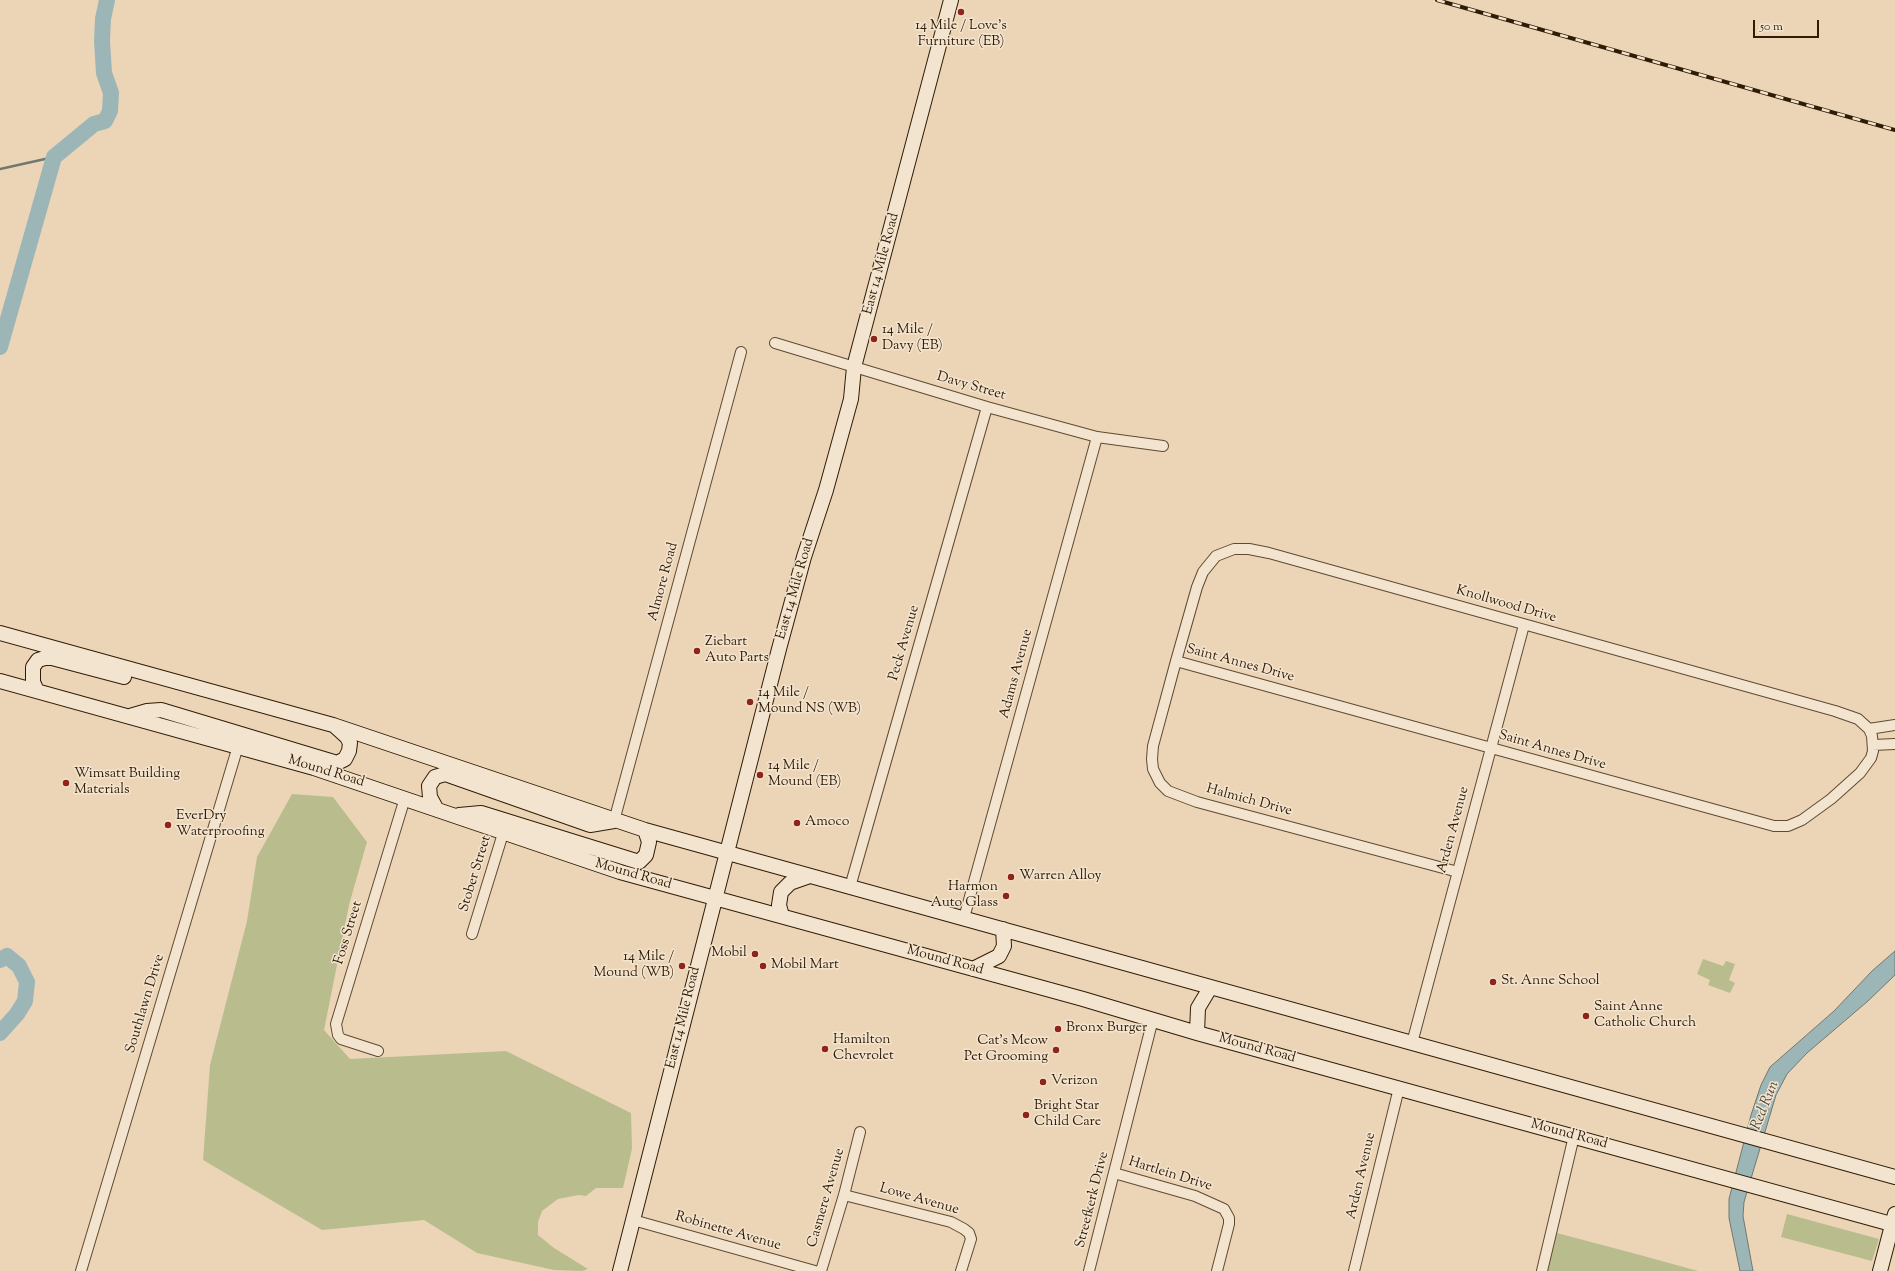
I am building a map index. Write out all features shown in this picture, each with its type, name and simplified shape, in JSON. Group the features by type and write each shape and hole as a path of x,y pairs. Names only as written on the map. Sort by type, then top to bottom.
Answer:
{"main road":[{"name":"East 14 Mile Road","path":"620,1271 726,853 796,588 826,490 849,404 854,367 951,0"},
{"path":"0,633 333,725 614,821 645,830 1895,1177"},
{"path":"38,692 33,682 33,667 38,660 52,658 236,708 272,708"},
{"name":"Mound Road","path":"0,681 314,768 454,815 505,827 614,870 1153,1019 1196,1033 1752,1186 1894,1221"},
{"path":"130,716 147,711 162,710 337,763 345,758 350,743 347,737 333,725"},
{"path":"436,808 430,797 429,786 435,777 445,774 590,825 614,821"},
{"path":"505,827 639,862 646,854 649,842 645,830"},
{"path":"782,916 779,905 781,892 790,883 810,876"},
{"path":"973,969 999,956 1004,946 1003,929"},
{"path":"1196,1033 1198,1008 1210,988"},
{"path":"1880,1271 1894,1221"}],"street":[{"name":"Davy Street","path":"775,343 987,407 1097,437 1163,446"},
{"name":"Almore Road","path":"614,821 741,352"},
{"name":"Peck Avenue","path":"850,887 987,407"},
{"name":"Adams Avenue","path":"964,918 1097,437"},
{"name":"Knollwood Drive","path":"1176,661 1197,587 1203,572 1216,556 1234,549 1248,549 1269,553 1840,712 1858,719 1869,729"},
{"name":"Arden Avenue","path":"1412,1043 1524,625"},
{"name":"Saint Annes Drive","path":"1176,661 1758,822 1783,827 1802,820 1831,799 1860,773 1871,758 1873,745"},
{"name":"Halmich Drive","path":"1176,661 1153,746 1152,759 1156,776 1168,791 1196,802 1458,872"},
{"path":"1895,725 1869,729 1873,745 1895,744"},
{"name":"Southlawn Drive","path":"81,1271 238,746"},
{"name":"Foss Street","path":"378,1051 341,1039 338,1035 336,1024 405,798"},
{"name":"Stober Street","path":"472,934 505,827"},
{"name":"Streefkerk Drive","path":"1090,1271 1153,1019"},
{"name":"Arden Avenue","path":"1354,1271 1398,1088"},
{"name":"Casmere Avenue","path":"821,1271 844,1194 860,1132"},
{"path":"1542,1271 1574,1136"},
{"name":"Hartlein Drive","path":"1114,1173 1195,1196 1219,1206 1224,1210 1229,1218 1229,1224 1217,1271"},
{"name":"Lowe Avenue","path":"844,1194 951,1222 964,1229 969,1233 970,1239 961,1271"},
{"name":"Robinette Avenue","path":"633,1220 815,1271"}],"green space":[{"path":"292,794 333,797 367,842 349,905 324,1030 350,1059 506,1051 631,1113 632,1149 623,1188 596,1188 586,1196 579,1195 558,1199 542,1211 538,1222 538,1235 554,1248 588,1269 582,1271 554,1270 477,1253 424,1220 322,1230 203,1160 210,1065 247,921 257,857"},
{"path":"1703,959 1723,966 1726,961 1735,964 1729,980 1735,983 1730,993 1708,985 1710,980 1697,974"},
{"path":"1787,1214 1879,1239 1872,1261 1781,1237"},
{"path":"1557,1233 1640,1255 1698,1271 1547,1271"}],"water":[{"name":"Red Run","path":"1895,951 1895,975 1868,1001 1807,1053 1787,1074 1776,1095 1744,1202 1743,1216 1753,1271 1740,1271 1729,1218 1729,1199 1751,1115 1761,1085 1770,1067 1834,1011 1872,971"}],"waterway":[{"path":"0,347 54,157 94,124 105,121 110,111 111,93 104,73 102,41 103,19 107,0"},
{"path":"0,169 54,157"},
{"path":"0,960 7,956 19,966 27,982 25,1001 17,1014 0,1033"}],"railway":[{"path":"1437,0 1895,130"}],"place":[{"name":"14 Mile / Love's Furniture (EB)","path":"961,12"},
{"name":"14 Mile / Davy (EB)","path":"874,339"},
{"name":"Ziebart Auto Parts","path":"697,651"},
{"name":"14 Mile / Mound NS (WB)","path":"750,702"},
{"name":"14 Mile / Mound (EB)","path":"760,775"},
{"name":"Wimsatt Building Materials","path":"66,783"},
{"name":"Amoco","path":"797,823"},
{"name":"EverDry Waterproofing","path":"168,825"},
{"name":"Warren Alloy","path":"1011,877"},
{"name":"Harmon Auto Glass","path":"1006,896"},
{"name":"Mobil","path":"755,954"},
{"name":"14 Mile / Mound (WB)","path":"682,966"},
{"name":"Mobil Mart","path":"763,966"},
{"name":"St. Anne School","path":"1493,982"},
{"name":"Saint Anne Catholic Church","path":"1586,1016"},
{"name":"Bronx Burger","path":"1058,1029"},
{"name":"Hamilton Chevrolet","path":"825,1049"},
{"name":"Cat's Meow Pet Grooming","path":"1056,1050"},
{"name":"Verizon","path":"1043,1082"},
{"name":"Bright Star Child Care","path":"1026,1115"}]}
